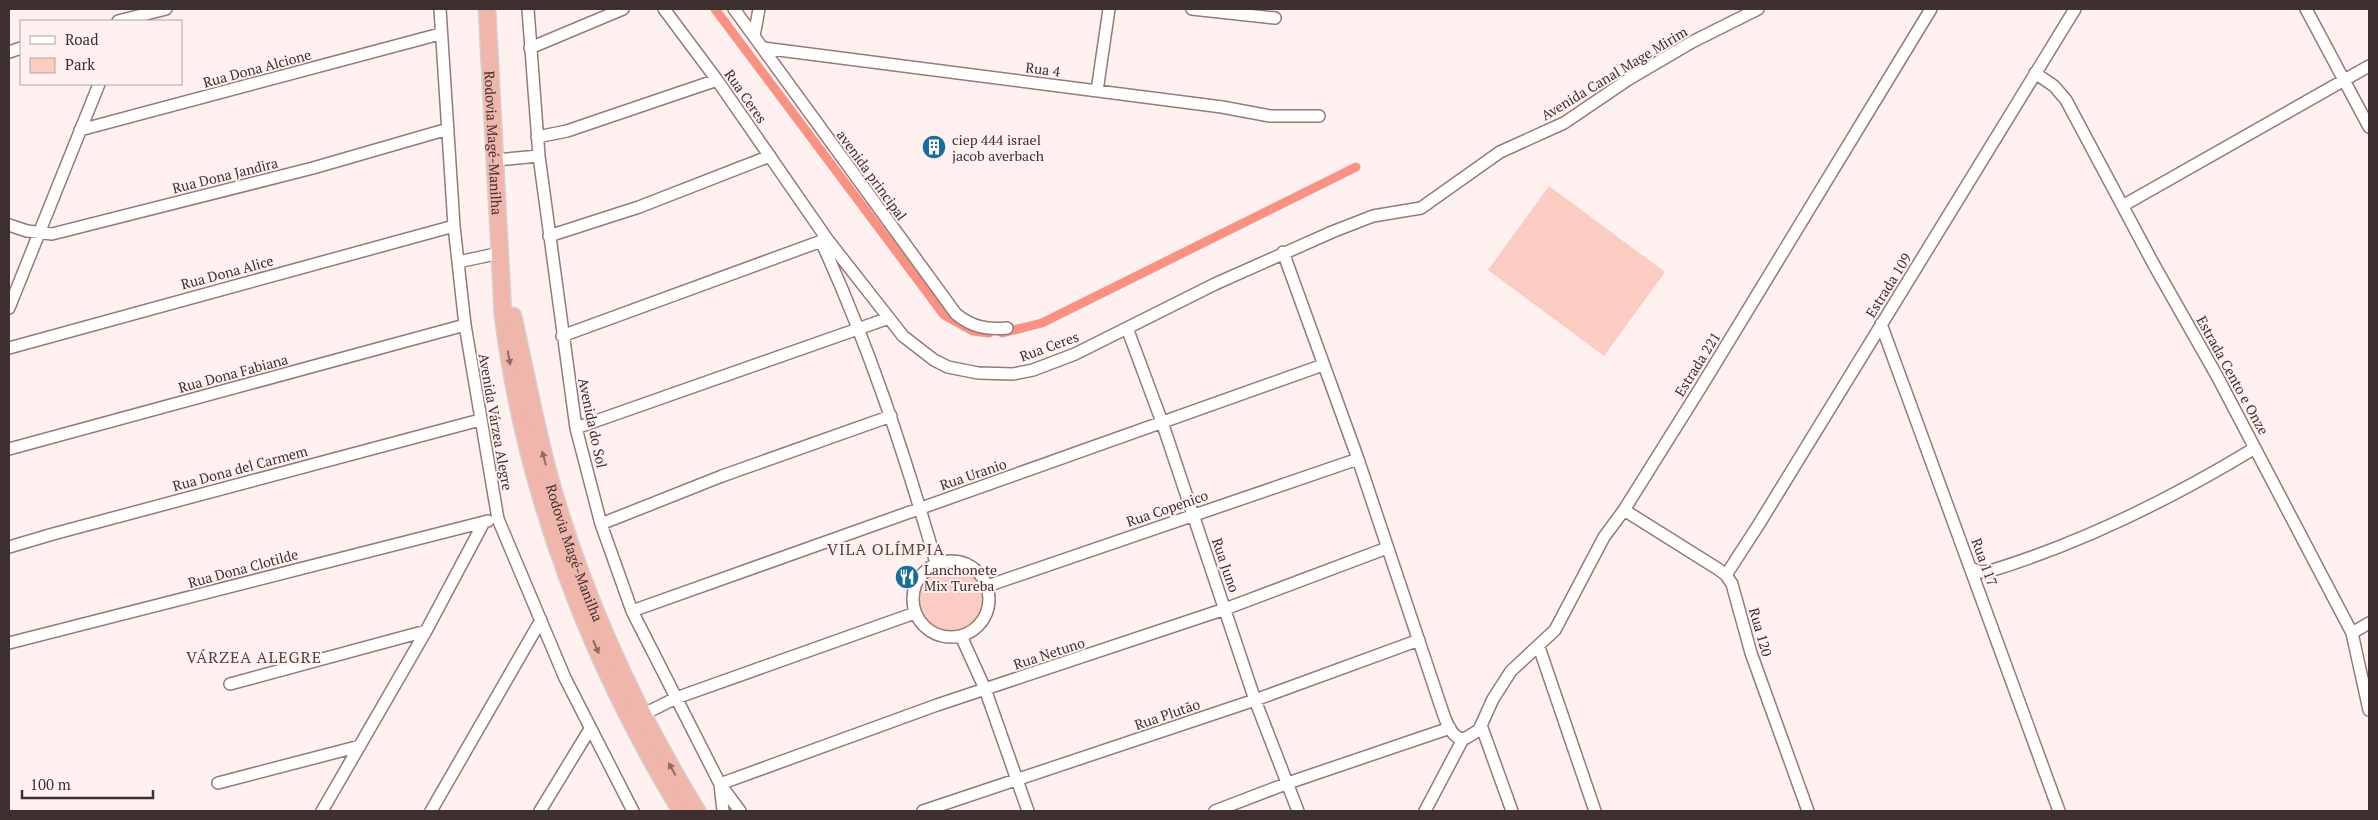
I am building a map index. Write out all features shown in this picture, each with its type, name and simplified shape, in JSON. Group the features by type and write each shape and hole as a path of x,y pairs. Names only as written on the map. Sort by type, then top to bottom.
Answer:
{"highway":[{"name":"Rodovia Magé-Manilha","path":"487,9 503,315 515,392 539,491 556,546 579,607 613,687 681,811"},
{"name":"Rodovia Magé-Manilha","path":"502,275 544,457 569,542 611,650 642,715 697,811"}],"street":[{"path":"126,20 166,9"},
{"name":"Avenida Várzea Alegre","path":"440,9 440,34 454,226 465,326 498,518 565,678 633,811"},
{"name":"Avenida do Sol","path":"528,9 539,156 562,336 576,428 601,524 632,611 720,784 740,811"},
{"path":"530,48 623,9"},
{"name":"Rua Ceres","path":"664,9 770,156 824,240 903,336 934,360 948,366 1013,374 1042,367 1283,252 1373,216 1411,210"},
{"name":"avenida principal","path":"734,9 840,158 956,314 964,321 983,328 1007,328"},
{"path":"754,36 759,9"},
{"path":"1097,91 1109,9"},
{"path":"1192,9 1276,18"},
{"name":"Avenida Canal Mage Mirim","path":"1411,210 1426,205 1500,152 1564,123 1684,46 1758,9"},
{"name":"Estrada 221","path":"1481,726 1492,699 1506,677 1520,662 1539,647 1560,623 1604,537 1624,510 1701,387 1931,9"},
{"name":"Estrada 109","path":"1726,575 2074,9"},
{"path":"2306,9 2369,127"},
{"name":"Rua Dona Alcione","path":"80,130 440,34"},
{"name":"Rua 4","path":"763,48 1097,91 1270,116 1319,116"},
{"path":"2124,205 2369,66"},
{"name":"Estrada Cento e Onze","path":"2036,73 2054,86 2066,100 2124,205 2154,265 2218,376 2352,633 2369,710"},
{"path":"538,136 567,131 717,80"},
{"path":"9,308 99,85"},
{"name":"Rua Dona Jandira","path":"9,224 39,233 52,234 313,168 448,129"},
{"path":"496,160 539,156"},
{"path":"549,236 639,207 770,156"},
{"name":"Rua Dona Alice","path":"9,348 454,226"},
{"path":"562,336 824,240 860,328 891,416 936,563"},
{"path":"1283,252 1358,459 1450,728 1463,739"},
{"path":"458,262 500,253"},
{"path":"576,428 889,318"},
{"name":"Rua 117","path":"1881,324 2060,811"},
{"name":"Rua Dona Fabiana","path":"9,449 465,326"},
{"name":"Rua Juno","path":"1127,328 1162,422 1255,700 1298,811"},
{"name":"Rua Uranio","path":"632,611 1324,365"},
{"path":"601,524 722,476 891,416"},
{"name":"Rua Dona del Carmem","path":"9,547 480,420"},
{"path":"1971,568 1980,572 1990,571 2104,530 2172,496 2255,448"},
{"name":"Rua Copenico","path":"987,586 1192,514 1358,459"},
{"path":"1624,510 1726,575"},
{"name":"Rua Dona Clotilde","path":"9,643 498,518"},
{"path":"322,811 426,630 484,522"},
{"name":"Rua Netuno","path":"720,784 986,689 1225,609 1388,548"},
{"path":"950,560 964,563 973,569 987,586 990,597 987,614 977,628 961,636 942,637 934,634 919,621 915,613 912,598 915,583 924,571 936,563 950,560"},
{"name":"Rua 120","path":"1726,575 1732,584 1751,653 1808,811"},
{"path":"642,715 676,698 915,613"},
{"path":"432,811 541,620"},
{"path":"2352,633 2369,623"},
{"path":"230,684 426,630"},
{"path":"961,636 986,689 1028,811"},
{"name":"Rua Plutão","path":"923,811 1255,700 1419,640"},
{"path":"1539,647 1595,811"},
{"path":"1425,811 1463,739 1475,733 1481,726 1512,811"},
{"path":"1215,811 1288,783 1450,728"},
{"path":"540,811 590,729"},
{"path":"218,783 360,746"},
{"path":"720,784 723,811"}],"green space":[{"path":"1549,186 1665,272 1604,356 1488,270"},
{"path":"951,566 964,568 974,576 982,586 984,599 982,612 974,622 964,630 951,632 938,630 928,622 920,612 918,599 920,586 928,576 938,568"}],"waterway":[{"path":"715,9 944,315 973,331 989,333"},
{"path":"1002,333 1042,323 1356,167"}],"place":[{"name":"ciep 444 israel jacob averbach","path":"934,147"},
{"name":"Lanchonete Mix Tureba","path":"907,577"}],"district":[{"name":"VILA OLÍMPIA","path":"886,549"},
{"name":"VÁRZEA ALEGRE","path":"254,657"}]}
